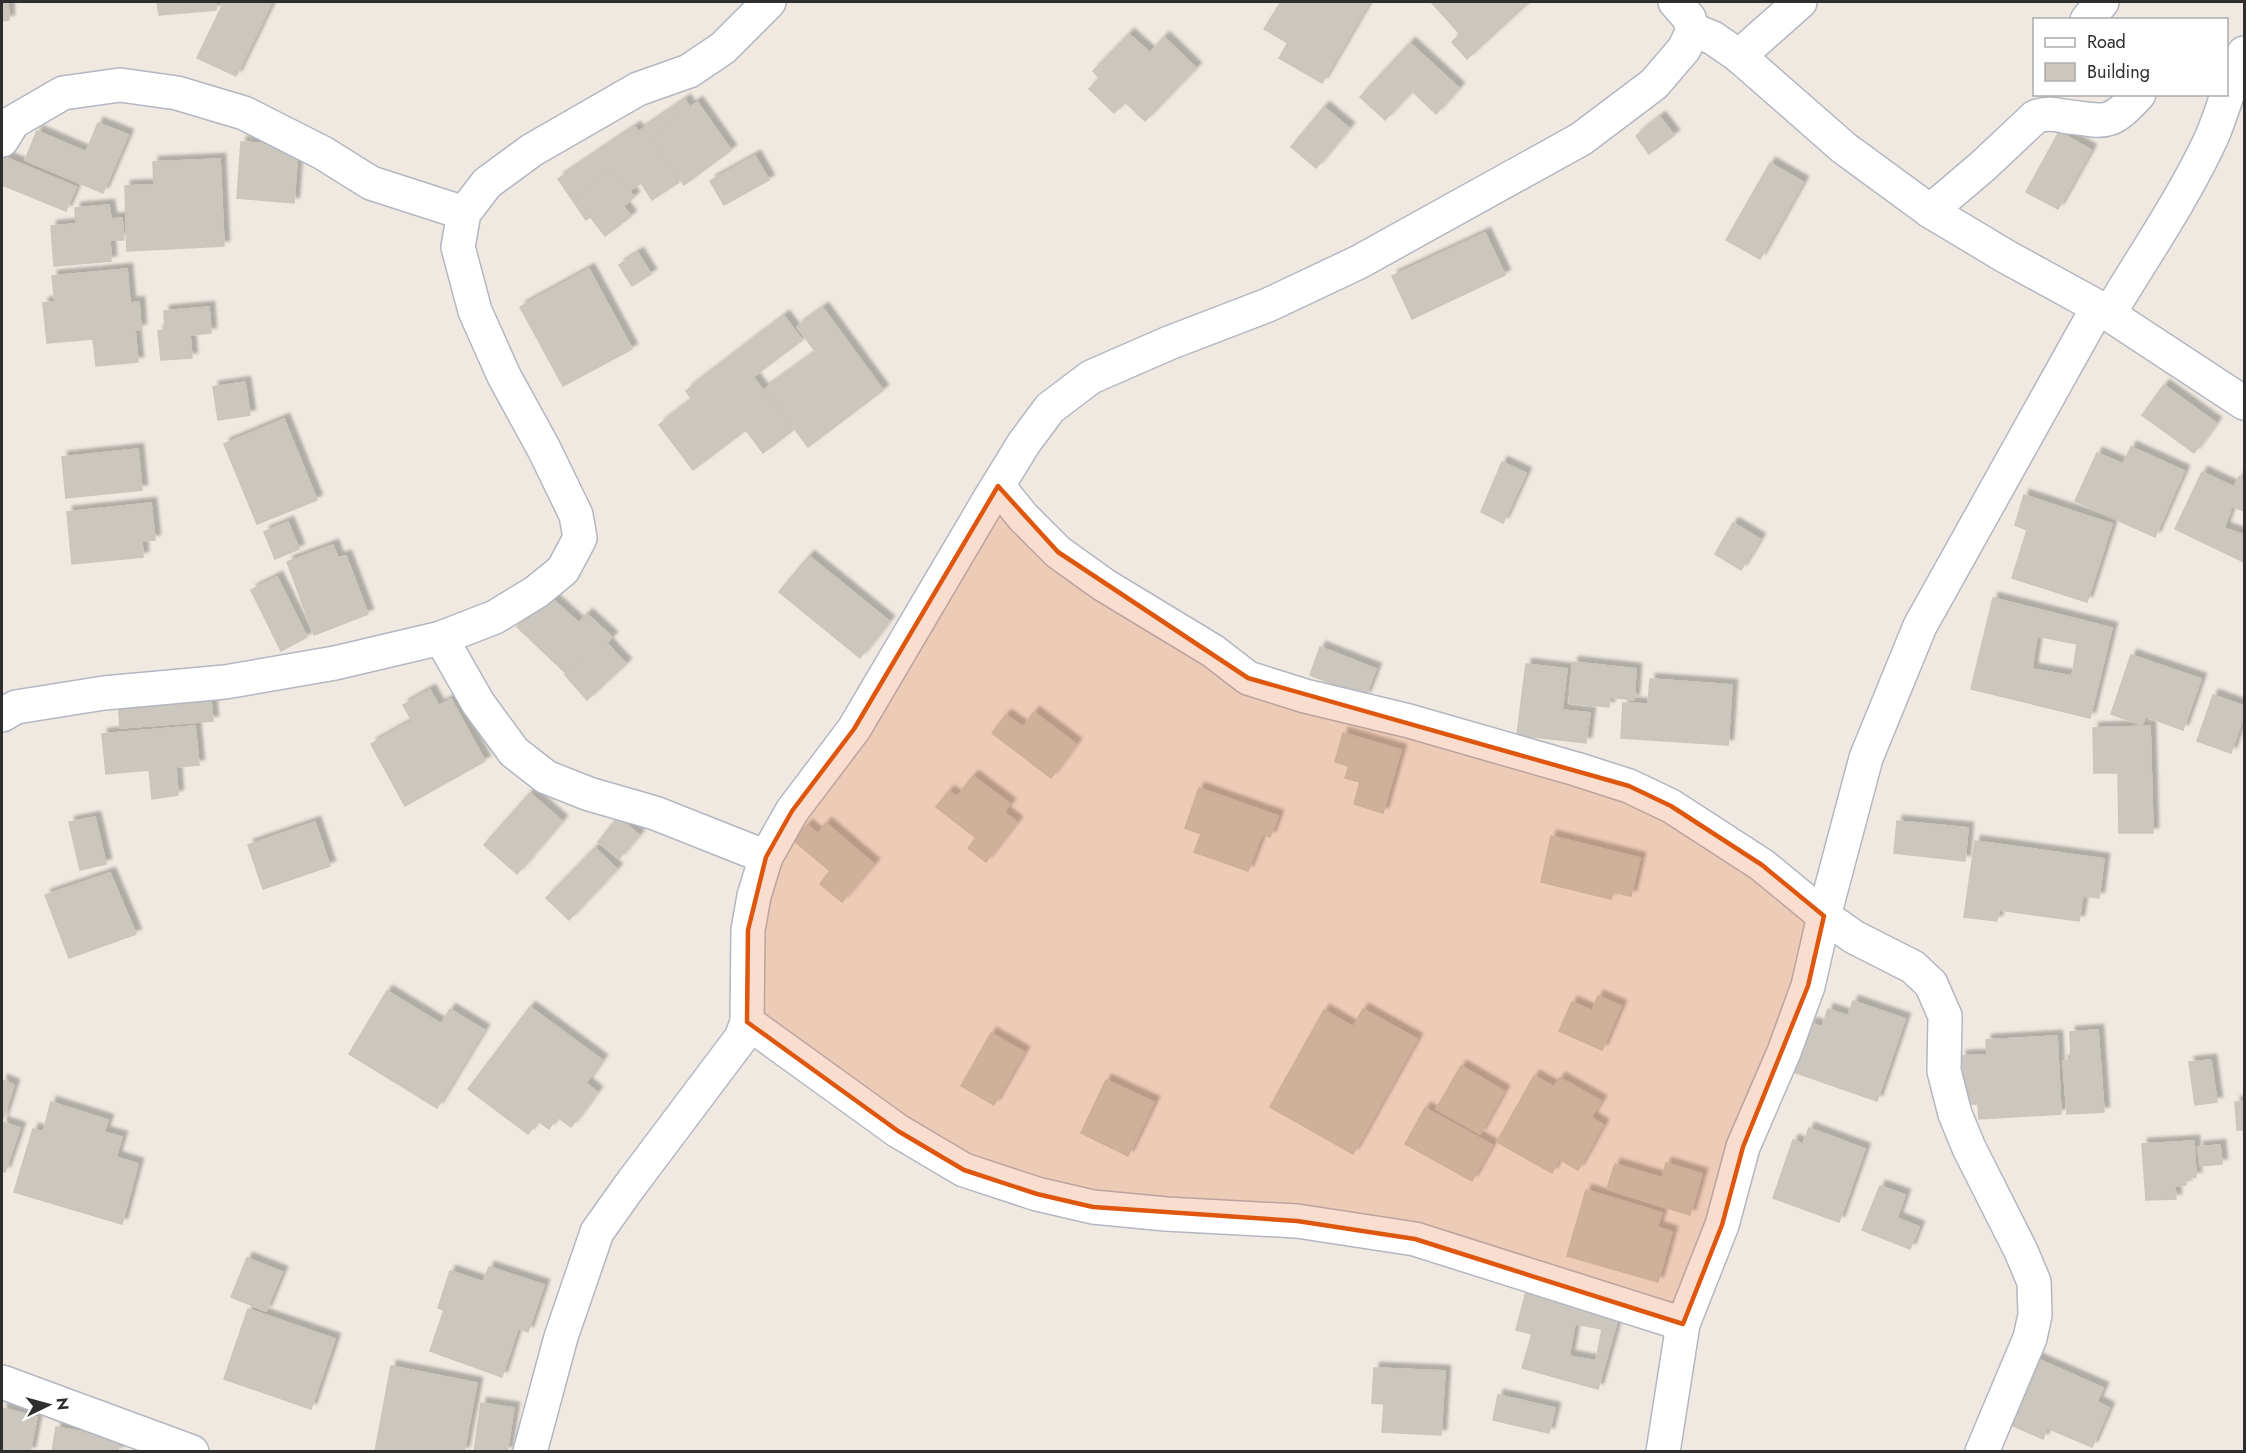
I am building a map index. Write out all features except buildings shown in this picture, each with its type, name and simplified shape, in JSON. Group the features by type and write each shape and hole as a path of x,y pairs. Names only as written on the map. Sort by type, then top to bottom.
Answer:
{"street":[{"path":"2,715 16,707 93,695 225,682 335,663 441,638 495,617 536,592 563,570 580,538 576,515 504,376 475,311 458,247 464,213 487,183 532,150 638,89 689,71 723,48 769,2"},
{"path":"530,1452 561,1337 597,1232 741,1038 747,1022 747,930 766,857 792,811 854,729 1024,443 1050,408 1091,377 1268,305 1359,262 1581,139 1654,84 1684,50 1693,30 1689,18 1675,2"},
{"path":"1739,56 1800,2"},
{"path":"2089,18 2102,2"},
{"path":"1693,30 1713,38 1739,56 1844,148 1930,211 2005,256 2103,310 2244,403"},
{"path":"2228,39 2244,35"},
{"path":"2228,92 2244,53"},
{"path":"2,140 13,122 63,93 120,85 177,93 244,113 322,153 371,183 464,213"},
{"path":"1930,211 2031,120 2043,104 2108,120 2119,115 2137,96"},
{"path":"1663,1452 1683,1324 1722,1225 1743,1147 1784,1052 1808,986 1866,758 1920,626 2103,310 2178,201 2210,141 2226,96"},
{"path":"999,486 1023,517 1058,552 1104,585 1213,651 1248,678 1305,696 1409,721 1629,786 1671,806 1762,865 1824,916 1854,937 1913,967 1931,984 1945,1016 1944,1071 1955,1114 2034,1282 2035,1315 2030,1338 1982,1452"},
{"path":"441,638 478,703 514,752 546,777 589,794 656,813 766,857"},
{"path":"747,1022 889,1124 955,1165 1037,1194 1093,1207 1166,1214 1297,1221 1415,1239 1683,1324"},
{"path":"2,1382 192,1452"}],"highlighted area":[{"path":"998,486 1058,552 1248,678 1629,786 1671,806 1762,865 1824,916 1808,986 1743,1147 1722,1225 1683,1324 1415,1239 1297,1221 1093,1207 1037,1194 964,1170 898,1131 747,1022 748,930 766,857 792,811 854,729"}]}
